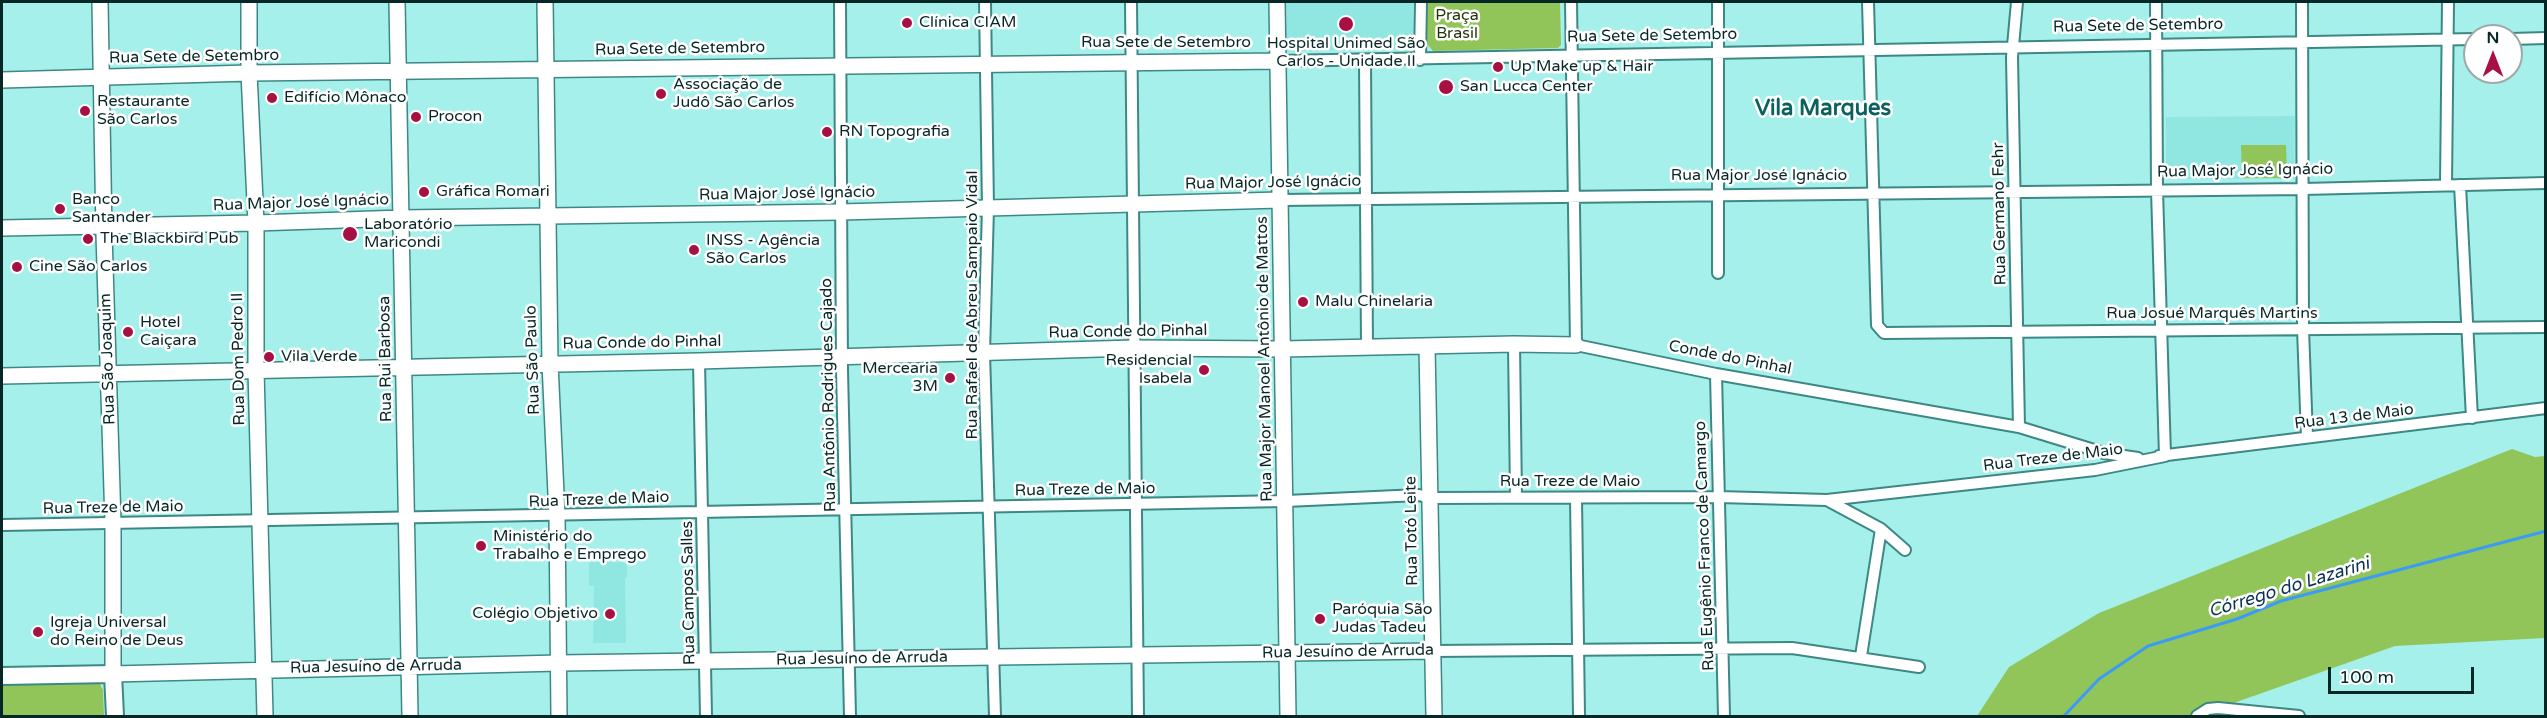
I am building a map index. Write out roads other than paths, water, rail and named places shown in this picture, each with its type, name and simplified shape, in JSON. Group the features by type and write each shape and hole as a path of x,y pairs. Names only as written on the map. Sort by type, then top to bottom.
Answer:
{"main road":[{"name":"Rua Jesuíno de Arruda","path":"2,676 113,674"},
{"name":"Rua São Joaquim","path":"113,674 115,717"}],"street":[{"name":"Rua São Joaquim","path":"100,2 114,523 113,674"},
{"name":"Rua Dom Pedro II","path":"249,2 249,73 256,223 256,370 265,717"},
{"name":"Rua Rui Barbosa","path":"397,2 410,717"},
{"name":"Rua São Paulo","path":"545,2 550,363 557,516 559,717"},
{"name":"Rua Antônio Rodrigues Cajado","path":"840,2 842,357 850,717"},
{"name":"Rua Rafael de Abreu Sampaio Vidal","path":"985,2 988,208 984,353 995,717"},
{"path":"1131,2 1138,717"},
{"name":"Rua Major Manoel Antônio de Mattos","path":"1277,2 1288,717"},
{"path":"1420,60 1421,2"},
{"path":"1571,2 1576,345"},
{"path":"1718,2 1718,273"},
{"path":"1868,2 1872,194"},
{"name":"Rua Germano Fehr","path":"2017,2 2013,47 2019,427"},
{"path":"2156,2 2157,190 2165,456"},
{"path":"2302,2 2303,329 2307,437"},
{"path":"2446,184 2448,2"},
{"path":"2523,39 2546,38"},
{"name":"Rua Sete de Setembro","path":"2,80 249,73 842,64 1420,60 1870,49 2463,39"},
{"path":"1365,60 1364,198 1367,346"},
{"name":"Rua Major José Ignácio","path":"2,228 549,215 842,212 1364,198 2015,193 2546,183"},
{"path":"2460,185 2472,418"},
{"name":"Rua Josué Marquês Martins","path":"1872,194 1877,325 1884,333 2546,327"},
{"path":"1514,344 1516,497"},
{"name":"Conde do Pinhal","path":"1283,350 1367,346 1576,345 1716,374 2019,427 2113,455 2130,458 2165,456"},
{"name":"Rua Totó Leite","path":"1427,346 1434,717"},
{"name":"Rua Conde do Pinhal","path":"2,376 699,361 1133,348 1283,350"},
{"name":"Rua Campos Salles","path":"699,361 706,717"},
{"name":"Rua Eugênio Franco de Camargo","path":"1716,374 1724,717"},
{"name":"Rua 13 de Maio","path":"2165,456 2546,408"},
{"name":"Rua Treze de Maio","path":"2,525 1286,501 1419,495 1430,498 1719,497 1827,500 2095,470 2165,456"},
{"path":"1576,498 1579,717"},
{"path":"1827,500 1881,529 1905,550"},
{"path":"1861,656 1881,529"},
{"name":"Rua Jesuíno de Arruda","path":"113,674 558,663 1723,647 1792,648 1861,656 1919,667"},
{"path":"2197,717 2208,709 2218,708 2299,717"}],"waterway":[{"name":"Córrego do Lazarini","path":"2064,716 2099,679 2148,646 2237,619 2281,601 2546,531"}],"place":[{"name":"Clínica CIAM","path":"907,23"},
{"name":"Hospital Unimed São Carlos - Unidade II","path":"1346,24"},
{"name":"Up Make up & Hair","path":"1498,67"},
{"name":"San Lucca Center","path":"1446,87"},
{"name":"Associação de Judô São Carlos","path":"661,94"},
{"name":"Edifício Mônaco","path":"272,98"},
{"name":"Restaurante São Carlos","path":"85,111"},
{"name":"Procon","path":"416,117"},
{"name":"RN Topografia","path":"827,132"},
{"name":"Gráfica Romari","path":"424,192"},
{"name":"Banco Santander","path":"60,209"},
{"name":"Laboratório Maricondi","path":"350,234"},
{"name":"The Blackbird Pub","path":"88,239"},
{"name":"INSS - Agência São Carlos","path":"694,250"},
{"name":"Cine São Carlos","path":"17,267"},
{"name":"Malu Chinelaria","path":"1303,302"},
{"name":"Hotel Caiçara","path":"128,332"},
{"name":"Vila Verde","path":"269,357"},
{"name":"Residencial Isabela","path":"1204,370"},
{"name":"Mercearia 3M","path":"950,378"},
{"name":"Ministério do Trabalho e Emprego","path":"481,546"},
{"name":"Colégio Objetivo","path":"610,614"},
{"name":"Paróquia São Judas Tadeu","path":"1320,619"},
{"name":"Igreja Universal do Reino de Deus","path":"38,632"}],"district":[{"name":"Vila Marques","path":"1823,109"}],"park label":[{"name":"Praça Brasil","path":"1457,25"}]}
